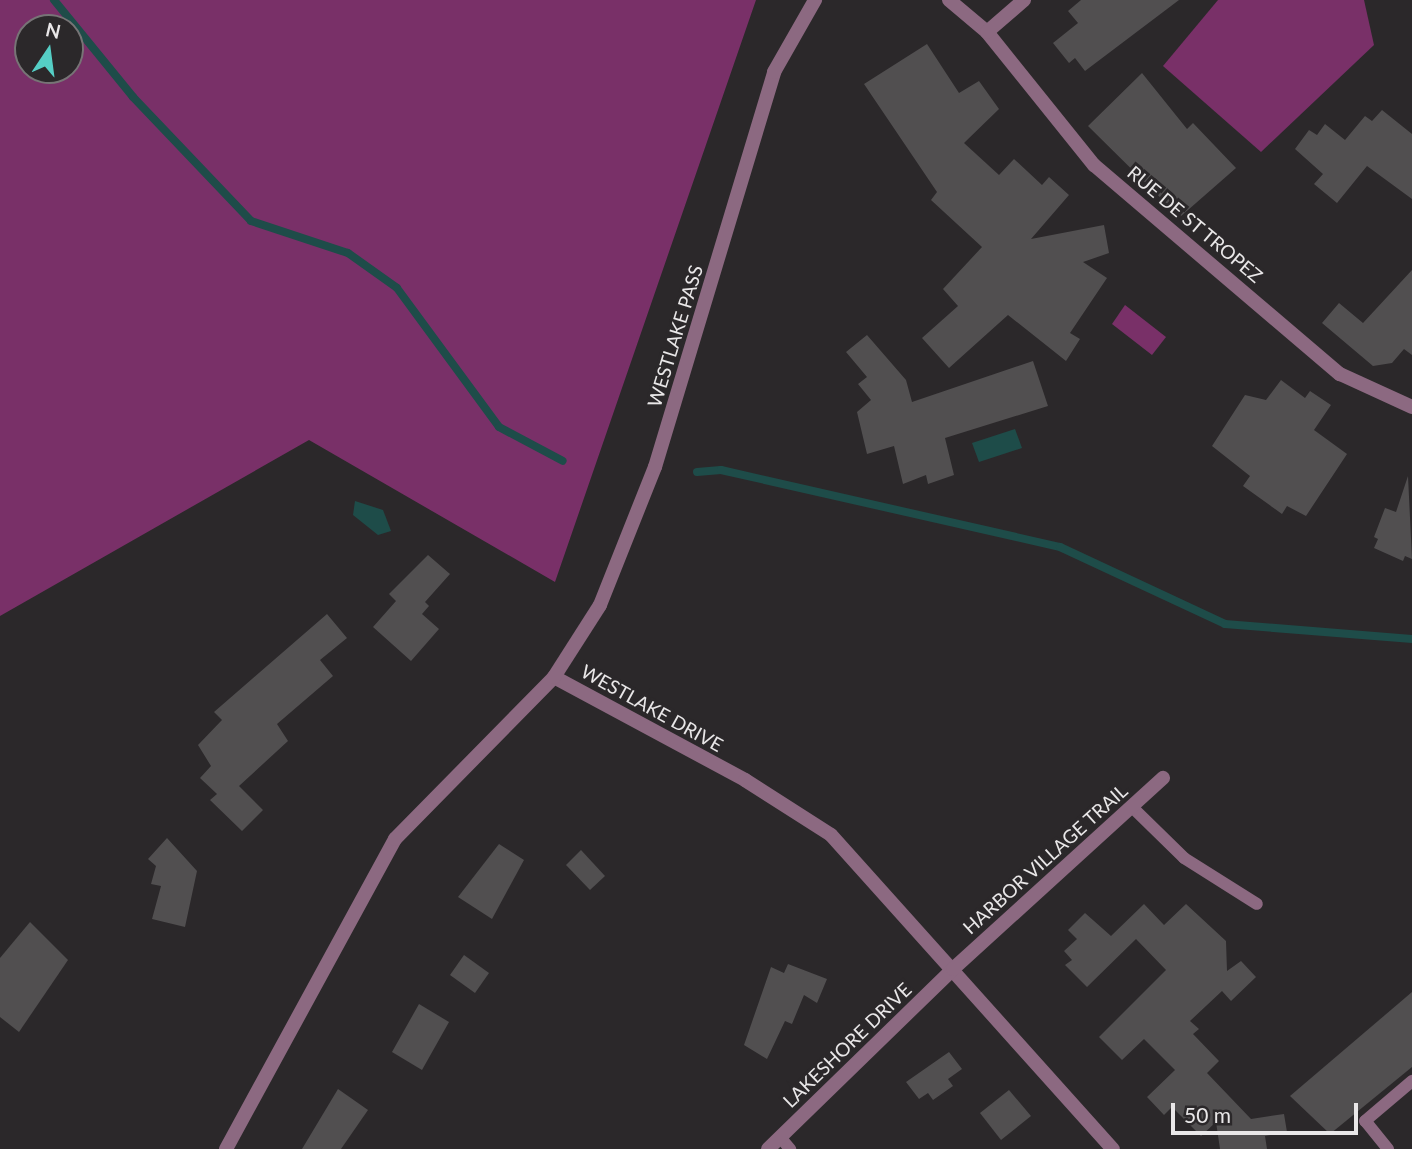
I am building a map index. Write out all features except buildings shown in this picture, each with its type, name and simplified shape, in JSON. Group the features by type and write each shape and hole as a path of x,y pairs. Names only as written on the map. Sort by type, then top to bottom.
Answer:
{"street":[{"name":"WESTLAKE PASS","path":"554,677 600,605 655,467 774,72 816,0"},
{"name":"RUE DE ST TROPEZ","path":"949,0 987,32 1094,165 1340,374 1412,407"},
{"path":"987,32 1024,0"},
{"name":"WESTLAKE DRIVE","path":"226,1149 395,839 554,677 745,780 831,835 1113,1149"},
{"name":"HARBOR VILLAGE TRAIL","path":"953,969 1163,778"},
{"name":"LAKESHORE DRIVE","path":"768,1149 953,969"}],"lane":[{"path":"1132,807 1184,858 1257,904"},
{"path":"1388,1149 1366,1121 1412,1081"},
{"path":"780,1137 790,1149"}],"shaded area":[{"path":"0,0 756,0 555,582 309,440 0,616"},
{"path":"1218,0 1364,0 1374,45 1261,152 1163,66"},
{"path":"1125,305 1166,337 1152,355 1112,324"}],"water":[{"path":"1015,429 1022,448 979,462 972,443"},
{"path":"355,501 383,510 391,531 378,535 353,515"}],"waterway":[{"path":"54,0 133,97 251,221 348,253 397,288 499,427 563,461"},
{"path":"697,472 721,470 1060,547 1225,624 1412,639"}]}
